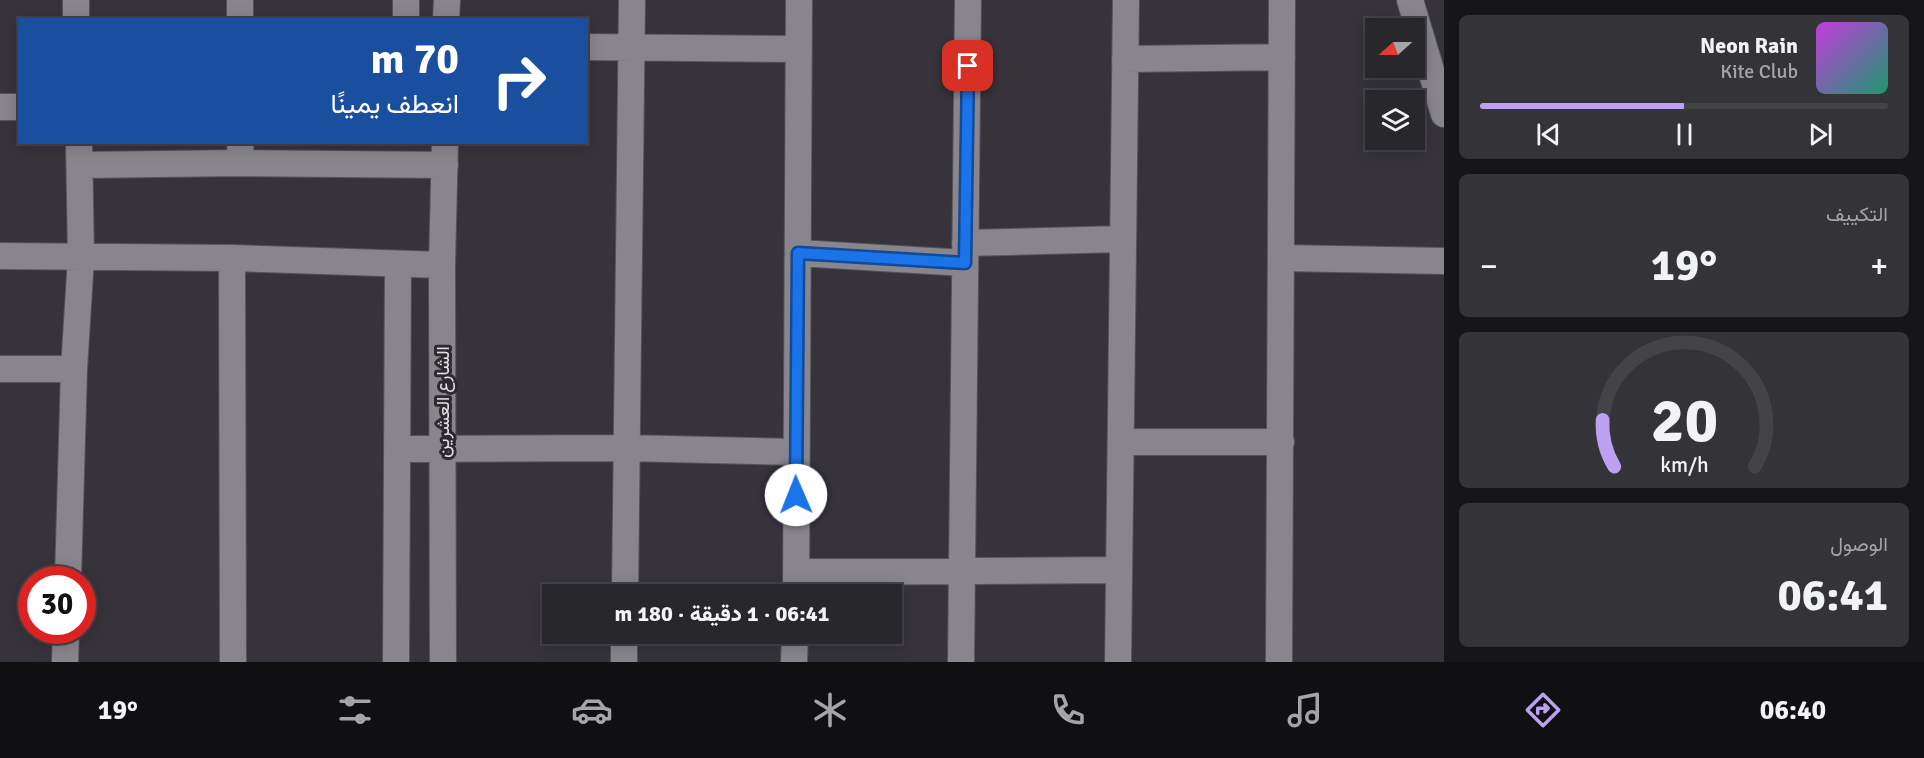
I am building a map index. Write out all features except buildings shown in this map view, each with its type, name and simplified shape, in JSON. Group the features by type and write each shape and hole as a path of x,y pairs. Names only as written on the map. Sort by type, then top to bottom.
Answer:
{"street":[{"path":"76,0 76,18"},
{"path":"240,0 240,18"},
{"path":"406,0 406,18"},
{"path":"446,18 447,0"},
{"path":"625,584 632,0"},
{"path":"799,0 796,583 962,573 1119,570"},
{"path":"961,662 968,0"},
{"path":"1118,662 1126,0"},
{"path":"1279,662 1282,0"},
{"path":"1410,0 1444,114"},
{"path":"588,47 798,49"},
{"path":"1125,59 1282,57"},
{"path":"0,107 18,107"},
{"path":"68,566 74,369 81,258 80,154 445,154"},
{"name":"الشارع العشرين","path":"443,662 442,265 445,154"},
{"path":"798,253 965,253 1122,239"},
{"path":"0,256 232,258 442,265"},
{"path":"232,258 233,662"},
{"path":"1282,258 1444,261"},
{"path":"396,662 398,264"},
{"path":"0,369 74,369"},
{"path":"1121,442 1281,442"},
{"path":"397,448 444,450 626,448 795,452"},
{"path":"65,662 66,644"},
{"path":"624,644 624,662"},
{"path":"794,662 795,644"}],"route":[{"path":"796,495 798,253 965,263 968,66"}]}
